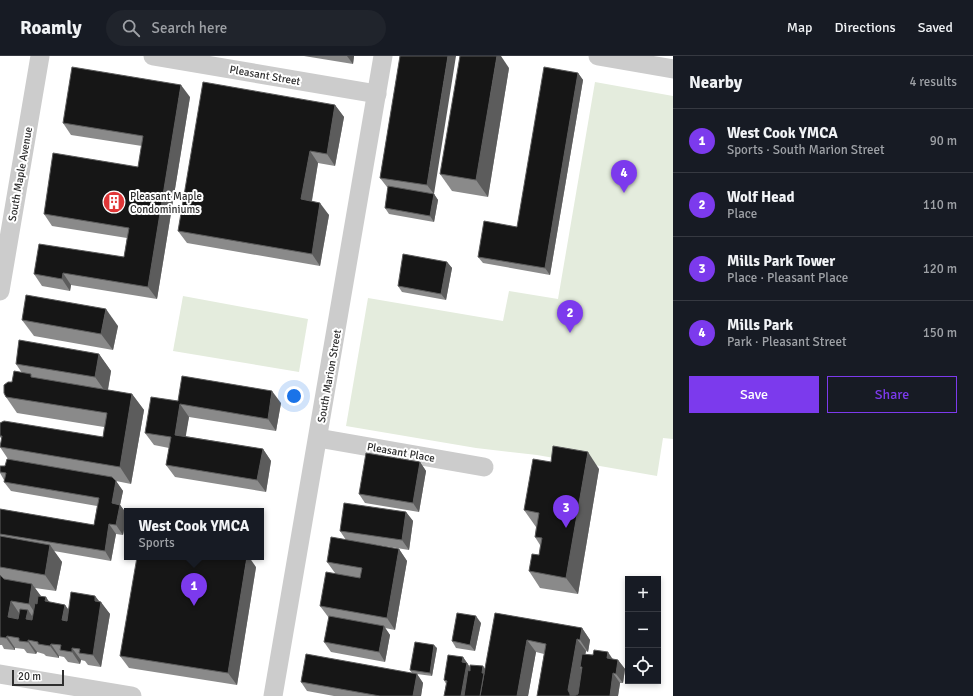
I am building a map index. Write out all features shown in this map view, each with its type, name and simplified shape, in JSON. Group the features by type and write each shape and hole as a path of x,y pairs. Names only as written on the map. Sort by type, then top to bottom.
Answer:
{"street":[{"name":"South Maple Avenue","path":"0,291 40,56"},
{"name":"Pleasant Street","path":"153,56 377,94"},
{"name":"South Marion Street","path":"273,696 383,56"},
{"path":"598,56 673,69"},
{"name":"Pleasant Place","path":"318,438 484,467"},
{"path":"0,674 132,696"}],"green space":[{"path":"595,82 673,96 673,439 663,438 657,476 537,455 476,448 346,426 368,298 503,321 509,291 558,299"},
{"path":"183,296 308,319 299,372 173,351"}],"building":[{"path":"400,56 448,56 427,185 380,178"},
{"path":"460,56 497,56 476,180 440,174"},
{"name":"Pleasant Maple Condominiums","path":"72,67 181,85 148,287 63,273 62,279 34,274 39,244 124,257 129,228 44,214 53,153 138,167 143,136 63,123"},
{"path":"544,67 578,73 545,268 478,257 484,221 517,227"},
{"path":"203,82 335,105 327,154 310,151 301,199 320,203 312,254 178,231"},
{"path":"388,186 434,194 430,216 385,208"},
{"path":"403,254 447,262 441,294 398,286"},
{"path":"26,295 106,309 101,334 22,320"},
{"path":"19,340 99,354 95,377 16,364"},
{"path":"14,371 31,374 31,377 132,394 120,467 0,447 2,436 0,436 0,423 4,421 103,437 107,413 6,397 4,393 4,385 8,382 12,382"},
{"path":"182,376 272,391 268,419 180,404 175,435 263,449 257,480 166,465 171,437 145,433 151,397 178,401"},
{"path":"553,446 588,452 566,578 529,571 532,554 539,555 542,538 535,537 539,513 524,510 533,459 551,462"},
{"path":"366,453 420,462 413,503 359,494"},
{"path":"7,459 112,477 116,481 112,503 120,505 116,525 109,524 105,551 0,534 0,509 94,525 99,498 4,482 6,473 0,472 0,466 5,466"},
{"path":"344,503 406,512 402,540 340,531"},
{"path":"0,536 50,545 45,575 0,567"},
{"path":"331,537 399,549 387,618 320,606 326,572 360,578 362,568 327,562"},
{"path":"136,560 247,560 228,673 120,656"},
{"path":"0,575 4,579 32,584 29,604 11,601 8,617 18,619 20,609 28,610 26,619 32,620 35,603 37,604 38,596 46,597 45,601 65,605 62,620 67,621 71,592 95,596 95,601 101,602 93,655 79,653 80,649 72,648 72,652 60,650 61,645 51,644 50,646 38,644 38,642 28,640 28,642 19,641 19,638 7,636 6,638 0,637"},
{"path":"457,613 476,616 470,645 452,641"},
{"path":"495,613 582,628 580,640 577,639 568,690 570,696 537,696 546,644 527,640 517,696 480,696"},
{"path":"329,616 384,626 379,652 324,642"},
{"path":"415,642 434,645 430,673 410,670"},
{"path":"594,650 608,652 607,658 618,660 616,674 613,673 610,696 574,696 578,694 582,667 580,667 582,654 593,655"},
{"path":"306,654 417,674 413,696 380,696 301,682"},
{"path":"448,655 463,657 462,662 467,663 461,696 444,696 447,681 444,680"},
{"path":"470,665 483,666 482,673 484,673 480,696 464,696"}],"place":[{"name":"Mills Park","path":"624,193"},
{"name":"Pleasant Maple Condominiums","path":"114,202"},
{"name":"Wolf Head","path":"570,333"},
{"name":"Mills Park Tower","path":"566,528"},
{"name":"West Cook YMCA","path":"194,606"}]}
